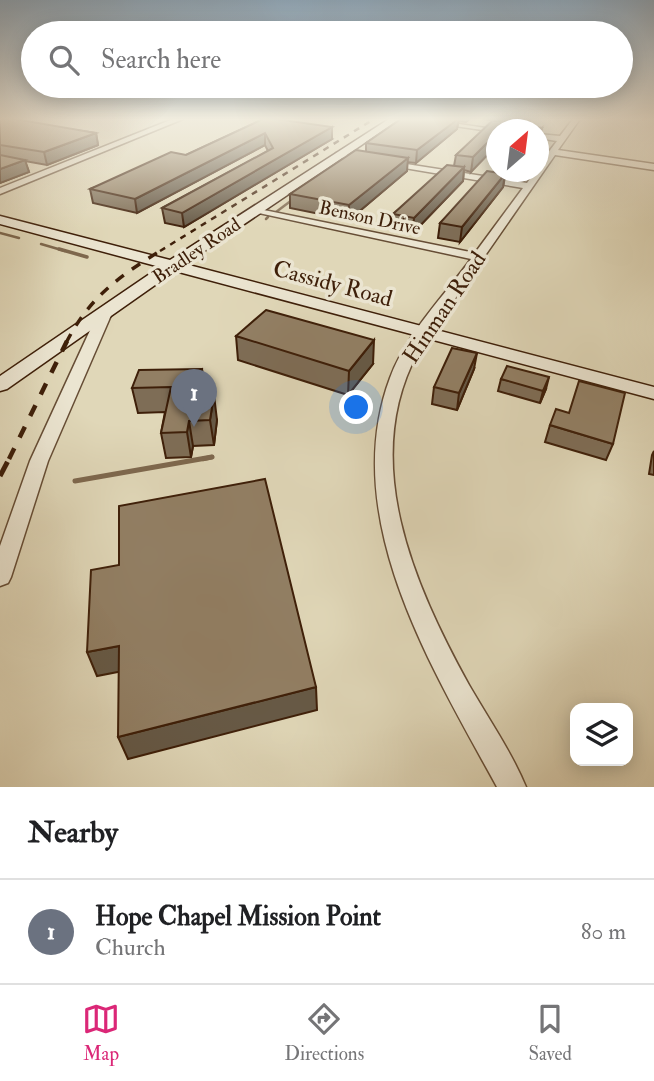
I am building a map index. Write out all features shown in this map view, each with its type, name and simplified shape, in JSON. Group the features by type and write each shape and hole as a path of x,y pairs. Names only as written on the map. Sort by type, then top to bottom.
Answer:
{"street":[{"path":"0,191 88,156"},
{"name":"Bradley Road","path":"0,385 338,156"},
{"path":"343,156 528,186"},
{"name":"Hinman Road","path":"512,787 419,611 396,551 384,473 383,436 386,414 399,375 425,332 550,156"},
{"path":"578,156 654,167"},
{"path":"24,166 49,171"},
{"name":"Benson Drive","path":"254,211 478,257"},
{"name":"Cassidy Road","path":"0,220 654,393"},
{"path":"0,577 39,461 105,313"}],"building":[{"path":"0,156 25,160 0,169"},
{"path":"163,156 220,156 135,199 90,189"},
{"path":"259,156 282,156 182,213 162,208"},
{"path":"347,156 408,158 349,205 290,194"},
{"path":"447,165 464,167 414,218 393,214"},
{"path":"486,172 486,182 499,182 462,227 440,223"},
{"path":"266,310 374,340 349,371 236,336"},
{"path":"452,348 477,353 459,393 434,387"},
{"path":"507,366 549,377 543,391 501,379"},
{"path":"202,369 197,396 214,395 210,420 189,421 187,432 161,433 171,387 132,388 139,370"},
{"path":"579,381 625,393 613,444 550,425 556,409 569,413"},
{"path":"265,479 316,687 118,737 119,646 87,652 91,570 119,565 119,506"}],"waterway":[{"path":"276,212 292,200"},
{"path":"0,233 19,238"},
{"path":"41,244 65,251"},
{"path":"59,249 87,257"},
{"path":"75,481 212,457 203,459"}],"railway":[{"path":"160,251 314,156"},
{"path":"66,343 85,312 107,288 163,249"},
{"path":"10,457 66,343"},
{"path":"0,476 10,457"}],"place":[{"name":"Hope Chapel Mission Point","path":"194,427"}]}
